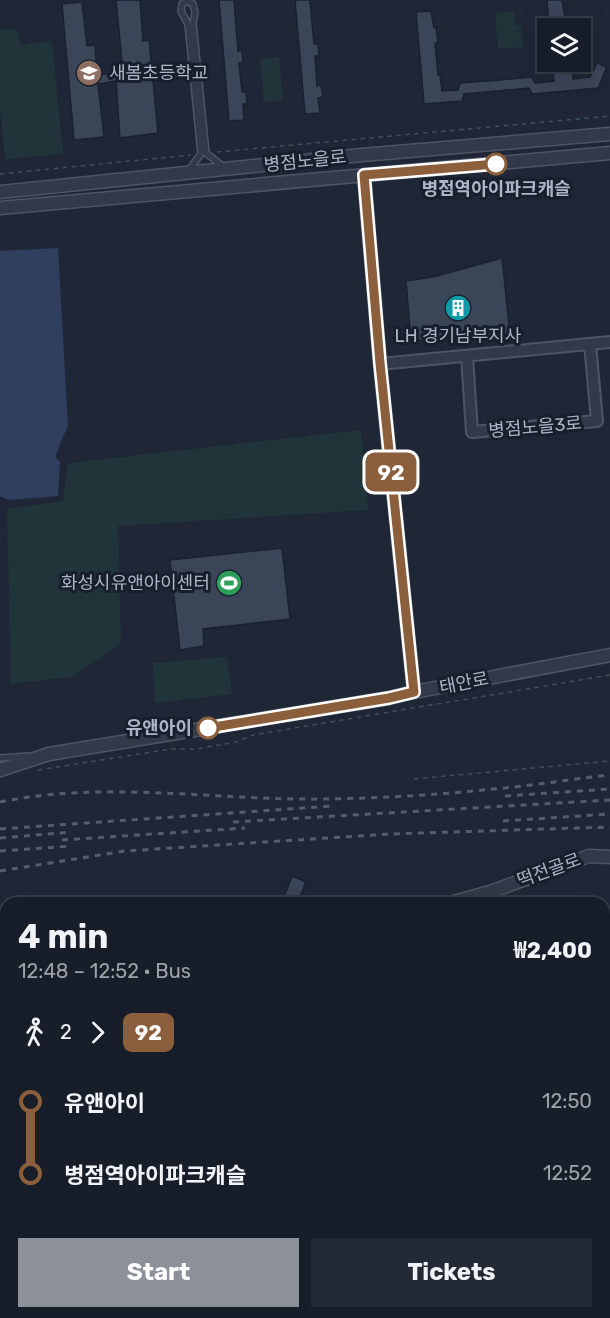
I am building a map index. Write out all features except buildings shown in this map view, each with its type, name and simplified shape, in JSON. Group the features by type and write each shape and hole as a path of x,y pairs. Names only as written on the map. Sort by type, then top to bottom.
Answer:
{"street":[{"name":"병점노을로","path":"0,192 293,162 607,134"},
{"path":"607,134 609,148 607,154"},
{"path":"430,149 426,155 426,163 430,170"},
{"name":"병점노을로","path":"0,208 607,154"},
{"path":"293,162 298,168 299,176 294,182"},
{"path":"364,175 380,363 414,692"},
{"path":"380,363 610,342"},
{"name":"병점노을3로","path":"466,356 472,432 597,421 590,344"},
{"name":"태안로","path":"0,770 49,754 389,698 610,655"},
{"name":"떡전골로","path":"493,897 589,856 610,857"}],"lane":[{"path":"187,173 203,153 195,13 193,4 187,1 182,4 181,11 188,24 203,153 226,169"},
{"path":"0,758 49,754"},
{"path":"0,763 15,764"}],"path":[{"path":"0,174 610,116"},
{"path":"38,770 171,749 196,749 236,742 253,735 610,675"},
{"path":"414,779 610,761"}],"green space":[{"path":"514,11 515,25 521,25 523,47 498,49 495,13"},
{"path":"0,29 17,29 20,45 52,41 63,154 5,159 0,108"},
{"path":"279,57 283,100 264,102 260,59"},
{"path":"361,430 368,510 118,526 121,644 72,677 11,684 7,509 63,501 68,463"},
{"path":"227,657 232,694 155,703 153,663"}],"water":[{"path":"58,248 68,425 55,457 60,462 58,496 9,500 0,496 0,251"}],"railway":[{"path":"0,802 40,796 122,792 285,799 389,797 508,788 610,775"},
{"path":"505,796 610,789"},
{"path":"233,822 610,800"},
{"path":"0,829 332,806"},
{"path":"503,821 610,814"},
{"path":"0,871 125,851 390,834 610,827"},
{"path":"62,840 245,828"},
{"path":"0,838 72,832"},
{"path":"0,851 72,846"}],"bus line":[{"name":"92","path":"208,728 414,692 380,363 364,175 496,164"}],"place":[{"name":"새봄초등학교","path":"89,73"},
{"name":"병점역아이파크캐슬","path":"496,164"},
{"name":"LH 경기남부지사","path":"458,308"},
{"name":"화성시유앤아이센터","path":"229,583"},
{"name":"유앤아이","path":"208,728"}]}
